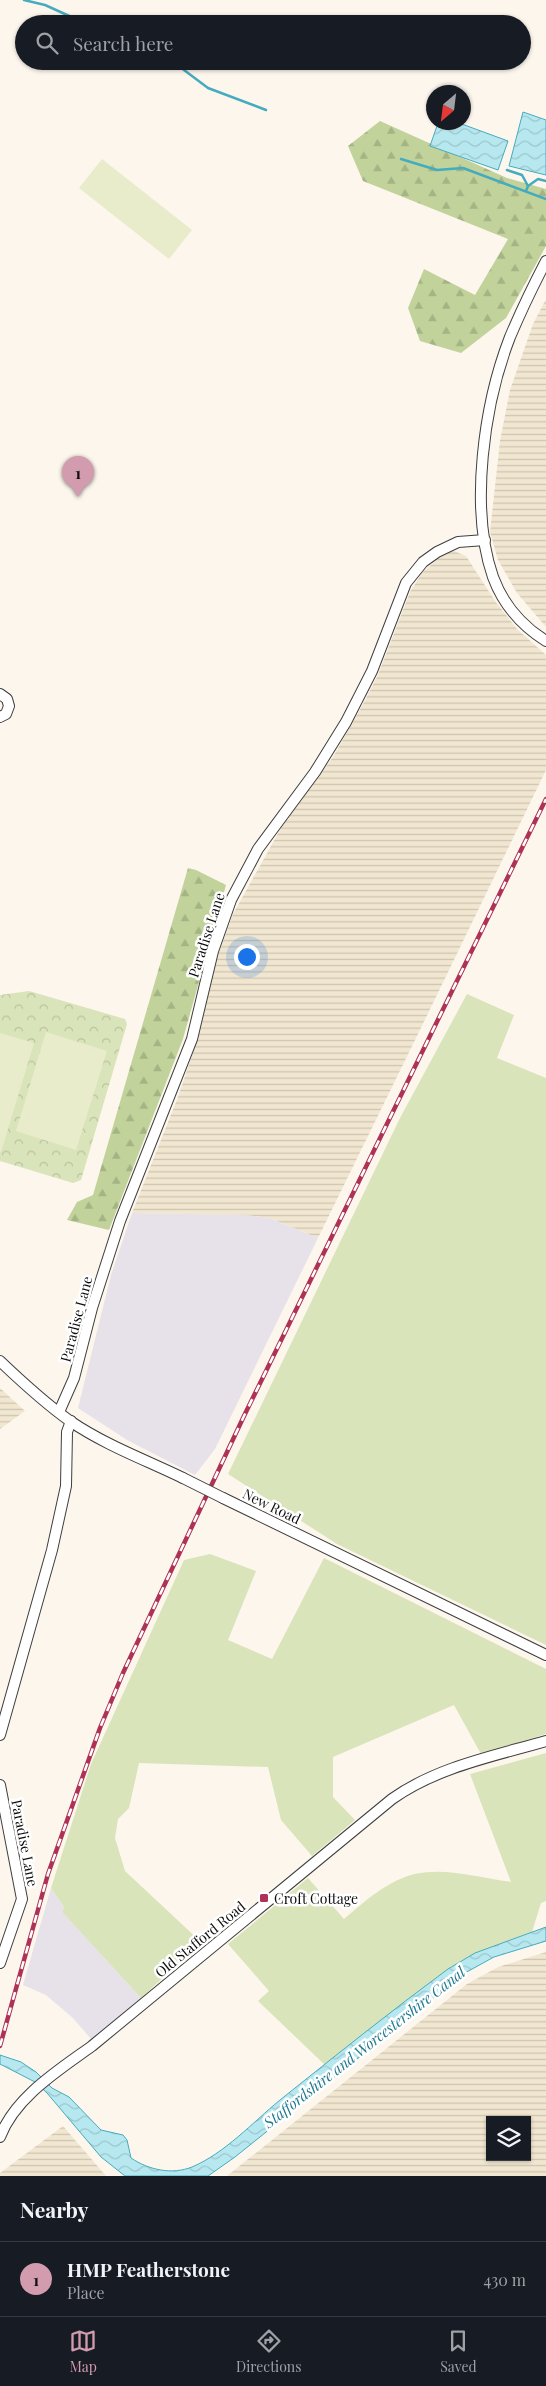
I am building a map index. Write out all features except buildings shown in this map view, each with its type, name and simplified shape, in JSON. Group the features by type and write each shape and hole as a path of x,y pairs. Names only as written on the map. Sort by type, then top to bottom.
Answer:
{"street":[{"path":"546,261 510,339 493,398 484,458 482,506 485,540 493,577 503,598 515,615 546,641"},
{"name":"Paradise Lane","path":"58,1412 74,1378 92,1308 114,1238 192,1039 213,951 231,900 258,849 315,772 346,722 372,671 406,583 423,562 437,552 458,542 485,540"},
{"path":"0,694 7,699 9,706 7,712 0,717"},
{"name":"New Road","path":"0,1361 34,1393 71,1422 106,1442 546,1655"},
{"path":"0,1735 52,1550 66,1486 67,1432 71,1422"},
{"name":"Old Stafford Road","path":"0,2137 8,2120 34,2091 50,2077 405,1790 438,1774 546,1741"},
{"name":"Paradise Lane","path":"0,1785 22,1899 0,1963"}],"shaded area":[{"path":"546,299 546,627 517,593 498,560 490,532 500,441 510,390 533,324"},
{"path":"454,551 466,556 495,601 517,629 546,655 546,770 418,1034 318,1238 270,1218 246,1215 132,1213 178,1097 196,1044 217,958 233,914 285,821 333,757 362,706 378,675 410,592 422,573 442,555"},
{"path":"132,1213 246,1215 270,1218 318,1238 215,1449 195,1475 127,1440 78,1408 111,1275"},
{"path":"0,1388 25,1411 0,1429"},
{"path":"51,1888 64,1907 62,1912 141,1998 92,2040 73,2018 46,1995 23,1985"},
{"path":"546,1952 546,2176 227,2176 467,1984 498,1967"},
{"path":"63,2126 106,2176 0,2176 0,2173"}],"green space":[{"path":"380,121 507,178 546,189 546,246 506,318 461,353 420,341 408,308 424,269 475,295 508,239 363,181 348,146"},
{"path":"102,159 192,230 169,259 79,188"},
{"path":"188,868 226,885 183,1039 109,1230 67,1220 77,1202 93,1195"},
{"path":"29,991 125,1019 127,1024 81,1180 73,1183 0,1161 0,995"},
{"path":"467,994 514,1015 497,1058 546,1078 546,1645 337,1544 228,1474 400,1118"},
{"path":"46,1032 107,1051 76,1150 16,1131"},
{"path":"0,1033 34,1043 1,1152 0,1152"},
{"path":"210,1554 256,1571 228,1640 272,1659 324,1558 546,1669 546,1734 481,1754 454,1705 333,1757 333,1797 355,1820 312,1856 281,1820 268,1767 139,1763 129,1808 118,1819 115,1838 125,1871 201,1942 141,1998 62,1912 64,1907 51,1888 91,1764 184,1560"},
{"path":"546,1753 546,1901 541,1903 532,1932 475,1953 448,1969 325,2065 258,2001 269,1991 228,1944 308,1878 344,1919 386,1886 415,1874 451,1872 511,1882 470,1774"}],"water":[{"path":"523,112 546,120 546,175 509,166"},
{"path":"471,127 508,141 498,170 430,146 436,130 471,130"},
{"name":"Staffordshire and Worcestershire Canal","path":"546,1927 546,1941 494,1957 463,1974 235,2157 208,2176 125,2176 101,2157 47,2093 35,2082 0,2064 0,2055 21,2062 36,2072 52,2088 69,2097 101,2130 123,2135 127,2140 131,2158 145,2166 177,2171 204,2161 227,2146 301,2083 448,1969 475,1953"}],"waterway":[{"path":"24,0 45,5 67,15"},
{"path":"184,70 208,88 266,110"},
{"path":"401,159 437,170 463,168 546,199"},
{"path":"507,170 522,175 528,186"},
{"path":"526,191 528,186 538,179 546,181"}],"railway":[{"path":"0,2046 48,1874 100,1728 123,1673 244,1416 546,799"}],"place":[{"name":"HMP Featherstone","path":"78,497"},
{"name":"Croft Cottage","path":"264,1898"}]}
